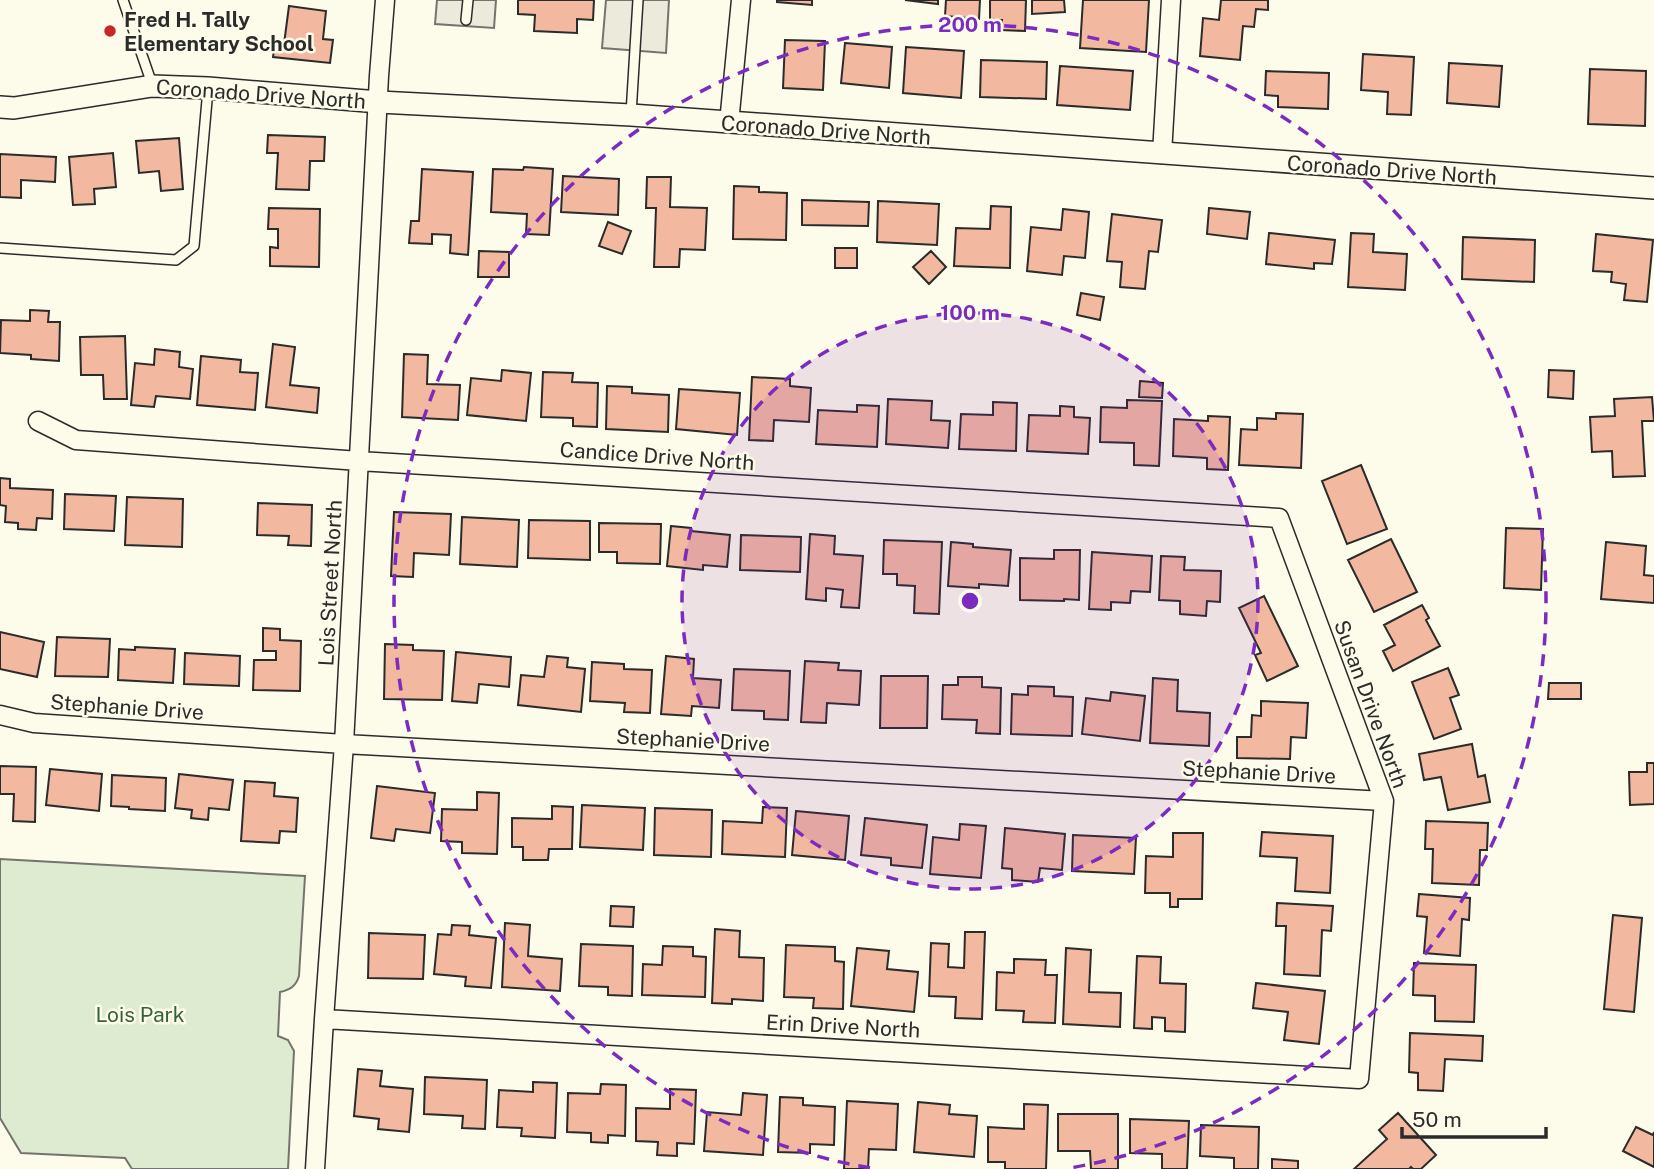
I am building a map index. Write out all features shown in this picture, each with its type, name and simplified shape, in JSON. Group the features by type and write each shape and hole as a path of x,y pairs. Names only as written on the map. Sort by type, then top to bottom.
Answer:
{"street":[{"name":"Lois Street North","path":"315,1169 344,744 385,0"},
{"path":"729,124 741,0"},
{"path":"1162,154 1171,0"},
{"name":"Coronado Drive North","path":"0,107 14,108 152,86 208,88 379,102 631,116 1654,188"},
{"name":"Candice Drive North","path":"38,421 76,440 359,461 1279,518"},
{"name":"Susan Drive North","path":"1279,518 1384,802 1359,1079"},
{"name":"Stephanie Drive","path":"0,715 34,723 344,744 1384,802"},
{"name":"Erin Drive North","path":"324,1019 1359,1079"}],"lane":[{"path":"123,0 152,86"},
{"path":"466,19 468,0"},
{"path":"631,116 638,0"},
{"path":"0,248 176,260 194,246 208,88"}],"green space":[{"name":"Lois Park","path":"0,859 305,876 299,976 292,987 280,992 278,1036 288,1040 294,1051 288,1169 132,1169 125,1158 21,1153 0,1118"}],"shaded area":[{"path":"437,0 496,0 494,28 435,24"},
{"path":"606,0 669,0 666,53 602,48"}],"building":[{"path":"518,0 594,0 593,20 577,19 577,33 534,31 535,15 518,14"},
{"path":"812,0 812,5 777,2"},
{"path":"905,0 938,0 938,4"},
{"path":"946,0 980,0 979,19 945,16"},
{"path":"990,0 1026,0 1025,31 1001,30 1002,20 990,20"},
{"path":"1032,0 1064,0 1065,12 1032,14"},
{"path":"1083,0 1149,0 1146,52 1080,48"},
{"path":"1221,0 1268,0 1268,10 1256,9 1254,27 1243,26 1240,60 1200,56 1203,18 1219,20"},
{"path":"289,6 326,11 323,39 333,40 330,63 273,57 275,43 284,44"},
{"path":"785,40 825,41 823,90 783,88"},
{"path":"845,43 892,47 889,88 841,83"},
{"path":"906,47 964,51 961,98 903,93"},
{"path":"1363,54 1414,57 1411,115 1387,114 1388,92 1361,90"},
{"path":"981,60 1047,62 1046,99 980,97"},
{"path":"1449,63 1502,66 1499,107 1447,103"},
{"path":"1060,66 1133,71 1130,110 1057,105"},
{"path":"1590,69 1646,71 1645,126 1588,124"},
{"path":"1266,71 1329,73 1328,109 1278,107 1278,96 1265,95"},
{"path":"268,135 325,137 324,161 310,161 309,190 276,189 278,153 267,153"},
{"path":"179,138 183,189 161,191 159,171 139,173 136,141"},
{"path":"113,153 116,187 94,189 95,204 73,205 69,157"},
{"path":"0,154 56,157 55,182 21,180 21,198 0,197"},
{"path":"524,167 553,169 549,235 526,234 527,214 491,212 493,169 523,170"},
{"path":"422,169 473,172 468,255 450,253 451,235 432,234 432,244 409,243 411,221 419,221"},
{"path":"563,176 619,179 618,215 561,212"},
{"path":"647,177 671,177 670,207 707,208 705,250 680,249 679,267 654,267 656,208 646,208"},
{"path":"734,186 759,187 759,192 787,193 786,240 733,239"},
{"path":"802,200 869,202 868,226 802,225"},
{"path":"878,201 939,204 937,245 877,242"},
{"path":"991,206 1011,207 1010,268 954,266 956,228 990,229"},
{"path":"269,208 320,209 319,267 270,266 270,247 278,248 278,229 268,229"},
{"path":"1209,208 1250,212 1247,239 1207,234"},
{"path":"1063,209 1089,212 1085,258 1064,256 1062,275 1027,271 1031,227 1061,230"},
{"path":"1112,214 1162,220 1158,252 1149,251 1145,289 1120,287 1122,262 1107,261"},
{"path":"608,222 631,231 622,254 599,246"},
{"path":"1269,233 1335,240 1332,264 1314,263 1314,269 1266,264"},
{"path":"1351,233 1374,234 1373,252 1407,254 1405,290 1348,287"},
{"path":"1596,234 1653,240 1647,302 1624,300 1626,284 1611,282 1612,272 1593,271"},
{"path":"1463,237 1535,240 1534,282 1462,279"},
{"path":"835,248 857,248 857,268 835,268"},
{"path":"479,251 509,252 509,277 478,277"},
{"path":"931,251 946,267 929,284 913,267"},
{"path":"1081,293 1104,297 1100,320 1077,315"},
{"path":"30,310 49,311 48,322 60,322 59,361 31,359 31,355 0,353 1,320 30,321"},
{"path":"125,336 127,399 104,399 103,375 81,375 80,337"},
{"path":"273,344 295,347 290,385 319,388 317,413 266,407"},
{"path":"155,349 180,352 179,367 193,369 190,399 156,396 154,407 131,405 135,363 154,365"},
{"path":"404,354 428,355 427,384 460,385 458,420 402,417"},
{"path":"201,356 241,360 240,372 258,373 255,410 197,405"},
{"path":"502,370 531,373 526,421 467,415 471,378 501,381"},
{"path":"1549,370 1574,371 1573,399 1548,397"},
{"path":"543,372 573,373 572,382 598,383 597,427 573,426 573,418 541,417"},
{"path":"752,377 790,379 790,386 811,388 809,422 774,420 773,441 749,440"},
{"path":"1140,381 1163,383 1162,398 1139,397"},
{"path":"607,386 632,387 632,393 669,395 668,432 606,429"},
{"path":"679,389 740,393 737,435 676,429"},
{"path":"1652,397 1654,421 1642,421 1645,476 1613,477 1612,451 1592,452 1590,417 1615,416 1614,399"},
{"path":"888,399 932,401 931,420 950,421 948,448 886,444"},
{"path":"1127,400 1162,401 1159,466 1134,465 1134,443 1100,442 1101,407 1127,408"},
{"path":"993,402 1017,403 1016,451 959,449 961,414 993,415"},
{"path":"857,405 879,406 877,447 816,444 818,410 857,412"},
{"path":"1060,406 1074,407 1074,417 1090,418 1088,454 1027,451 1029,415 1060,416"},
{"path":"1276,413 1303,414 1301,468 1239,465 1241,429 1257,430 1257,418 1276,419"},
{"path":"1208,416 1230,417 1228,470 1207,469 1207,458 1173,456 1174,419 1208,421"},
{"path":"1361,465 1387,529 1347,544 1322,481"},
{"path":"0,478 10,479 10,488 53,490 52,519 37,518 36,530 18,529 18,523 5,522 6,506 0,505"},
{"path":"65,494 116,496 114,531 64,529"},
{"path":"127,497 183,499 182,547 125,545"},
{"path":"258,503 312,505 311,546 288,545 289,536 257,535"},
{"path":"394,512 451,514 449,555 414,553 413,577 391,576"},
{"path":"462,517 519,520 517,567 460,564"},
{"path":"529,520 590,521 590,560 528,558"},
{"path":"599,523 661,524 660,564 617,563 617,552 599,552"},
{"path":"671,526 730,535 727,567 703,565 703,570 667,566"},
{"path":"1506,528 1543,529 1541,590 1504,588"},
{"path":"810,534 835,536 834,554 863,556 859,608 841,607 843,590 826,588 826,601 806,599"},
{"path":"741,535 801,537 800,572 740,570"},
{"path":"1391,539 1417,592 1374,612 1348,560"},
{"path":"884,540 942,542 939,614 914,613 915,586 897,585 897,574 883,574"},
{"path":"951,542 1011,550 1008,586 948,586"},
{"path":"1606,542 1646,546 1644,575 1654,576 1654,603 1601,599"},
{"path":"1054,550 1080,550 1079,600 1020,600 1020,558 1054,559"},
{"path":"1092,552 1152,556 1150,592 1131,591 1130,603 1111,602 1111,610 1089,609"},
{"path":"1161,556 1185,557 1184,570 1221,571 1220,602 1207,601 1206,616 1180,614 1180,601 1159,600"},
{"path":"1264,596 1298,666 1267,681 1255,655 1261,653 1239,608"},
{"path":"1422,605 1429,618 1426,620 1440,646 1393,671 1383,651 1395,645 1384,625"},
{"path":"263,628 280,629 280,640 301,641 300,691 253,690 254,660 276,660 276,651 263,651"},
{"path":"0,632 44,642 37,677 0,669"},
{"path":"57,637 110,639 108,677 55,676"},
{"path":"385,644 413,645 413,650 444,651 442,700 384,699"},
{"path":"135,647 175,649 173,683 118,680 119,649 135,650"},
{"path":"456,652 511,657 509,687 479,684 477,703 452,701"},
{"path":"185,653 240,656 239,686 184,684"},
{"path":"547,656 568,658 567,667 585,669 581,712 518,705 521,675 544,677"},
{"path":"666,656 694,659 693,678 721,680 719,708 692,706 691,716 661,714"},
{"path":"805,661 839,663 838,670 861,671 859,705 827,703 826,723 801,722"},
{"path":"592,662 624,664 624,669 652,670 650,713 624,712 625,703 590,701"},
{"path":"1448,668 1459,695 1450,698 1461,729 1434,739 1412,682"},
{"path":"734,669 790,671 788,720 764,719 764,711 732,710"},
{"path":"881,676 928,676 927,728 880,728"},
{"path":"958,677 982,677 982,687 1001,688 1000,734 976,733 977,720 942,719 943,685 958,685"},
{"path":"1153,678 1178,680 1177,711 1210,713 1209,746 1150,743"},
{"path":"1549,683 1581,683 1581,699 1548,699"},
{"path":"1028,686 1054,687 1054,696 1073,697 1072,736 1011,734 1012,694 1028,695"},
{"path":"1111,692 1145,696 1140,741 1082,734 1086,698 1110,701"},
{"path":"1261,701 1308,703 1306,738 1291,737 1290,759 1237,758 1237,737 1251,737 1252,715 1261,716"},
{"path":"1472,744 1478,777 1485,775 1490,802 1448,810 1441,777 1424,780 1419,754"},
{"path":"1647,763 1654,763 1654,804 1630,805 1629,772 1647,772"},
{"path":"0,766 36,767 35,822 13,821 14,794 0,794"},
{"path":"50,769 102,774 99,811 46,805"},
{"path":"179,774 233,780 229,810 209,808 208,820 191,818 192,810 175,808"},
{"path":"112,775 166,778 165,811 111,806"},
{"path":"245,781 275,783 274,796 298,798 296,832 280,831 279,843 241,841"},
{"path":"377,786 435,793 430,833 396,829 394,841 371,838"},
{"path":"477,792 499,793 497,854 462,853 462,842 441,841 442,809 477,810"},
{"path":"582,805 645,808 643,850 580,847"},
{"path":"552,806 573,807 572,849 549,849 548,860 523,860 523,847 512,847 512,818 552,819"},
{"path":"763,807 787,808 785,857 722,854 723,821 762,823"},
{"path":"655,808 712,810 711,857 654,855"},
{"path":"796,811 849,816 845,860 792,855"},
{"path":"865,818 927,825 922,868 891,865 891,858 861,855"},
{"path":"1426,821 1488,823 1487,850 1480,850 1479,885 1432,883 1433,849 1425,849"},
{"path":"960,824 986,826 981,878 930,874 933,837 959,840"},
{"path":"1005,828 1065,834 1062,870 1040,868 1038,882 1012,880 1012,869 1002,868"},
{"path":"1262,832 1333,836 1330,893 1295,891 1297,858 1260,856"},
{"path":"1173,833 1203,833 1202,899 1178,899 1178,907 1170,907 1170,893 1145,893 1146,856 1173,857"},
{"path":"1073,835 1136,838 1134,874 1072,871"},
{"path":"1419,894 1470,898 1469,920 1462,919 1460,956 1424,953 1427,917 1417,916"},
{"path":"1277,903 1333,906 1331,931 1322,930 1320,976 1284,974 1286,926 1276,926"},
{"path":"611,906 634,907 633,927 610,926"},
{"path":"1613,915 1642,918 1634,1012 1604,1009"},
{"path":"505,923 530,925 528,956 562,959 560,991 502,987"},
{"path":"452,925 470,926 469,935 496,938 491,988 465,986 466,977 434,974 438,934 451,935"},
{"path":"715,929 740,931 739,957 764,958 763,1001 732,999 732,1004 712,1003"},
{"path":"965,932 985,932 982,1019 955,1018 956,997 929,996 931,943 949,944 948,967 964,968"},
{"path":"369,933 425,935 423,979 368,978"},
{"path":"581,944 633,946 632,996 608,995 608,987 579,986"},
{"path":"786,945 835,947 835,961 844,962 843,1009 813,1008 814,998 784,997"},
{"path":"663,946 693,947 693,956 706,957 705,997 642,995 643,964 662,965"},
{"path":"857,948 889,951 887,969 918,972 914,1012 851,1006"},
{"path":"1066,948 1091,950 1089,992 1121,993 1120,1027 1063,1024"},
{"path":"1137,956 1161,957 1160,983 1186,984 1185,1032 1165,1031 1165,1018 1152,1017 1152,1029 1134,1028"},
{"path":"1014,959 1046,960 1045,975 1057,975 1055,1023 1023,1022 1024,1011 996,1010 997,972 1014,973"},
{"path":"1414,963 1476,965 1474,1022 1435,1021 1435,996 1413,995"},
{"path":"1256,983 1325,991 1319,1044 1284,1040 1288,1012 1253,1008"},
{"path":"1410,1033 1483,1036 1482,1061 1445,1059 1443,1091 1418,1090 1418,1073 1409,1072"},
{"path":"358,1069 382,1071 380,1086 413,1089 409,1132 378,1129 379,1119 354,1116"},
{"path":"425,1077 487,1080 485,1129 462,1128 463,1116 424,1114"},
{"path":"533,1082 557,1083 555,1138 521,1136 522,1128 497,1127 499,1090 533,1092"},
{"path":"601,1084 626,1085 625,1136 608,1135 608,1143 591,1142 591,1133 567,1132 568,1093 600,1094"},
{"path":"670,1089 696,1090 694,1144 677,1143 677,1156 657,1155 658,1142 636,1141 636,1108 670,1109"},
{"path":"743,1093 767,1095 763,1155 704,1151 707,1112 741,1115"},
{"path":"780,1097 803,1098 803,1105 835,1107 834,1145 810,1144 810,1153 778,1152"},
{"path":"847,1101 898,1104 896,1150 869,1149 868,1169 844,1169"},
{"path":"918,1102 950,1105 949,1114 977,1116 974,1157 914,1152"},
{"path":"1024,1104 1048,1105 1046,1169 1005,1169 1005,1162 988,1162 988,1127 1024,1129"},
{"path":"1398,1113 1436,1155 1421,1169 1354,1169 1387,1139 1379,1130"},
{"path":"1058,1114 1118,1114 1118,1169 1091,1169 1090,1151 1058,1151"},
{"path":"1130,1119 1189,1121 1187,1169 1162,1169 1162,1154 1130,1153"},
{"path":"1201,1125 1259,1127 1258,1169 1234,1169 1234,1158 1200,1156"},
{"path":"1636,1127 1653,1135 1654,1132 1654,1167 1623,1151"},
{"path":"1272,1159 1298,1161 1298,1169 1272,1169"}],"place":[{"name":"Fred H. Tally Elementary School","path":"110,31"}]}
